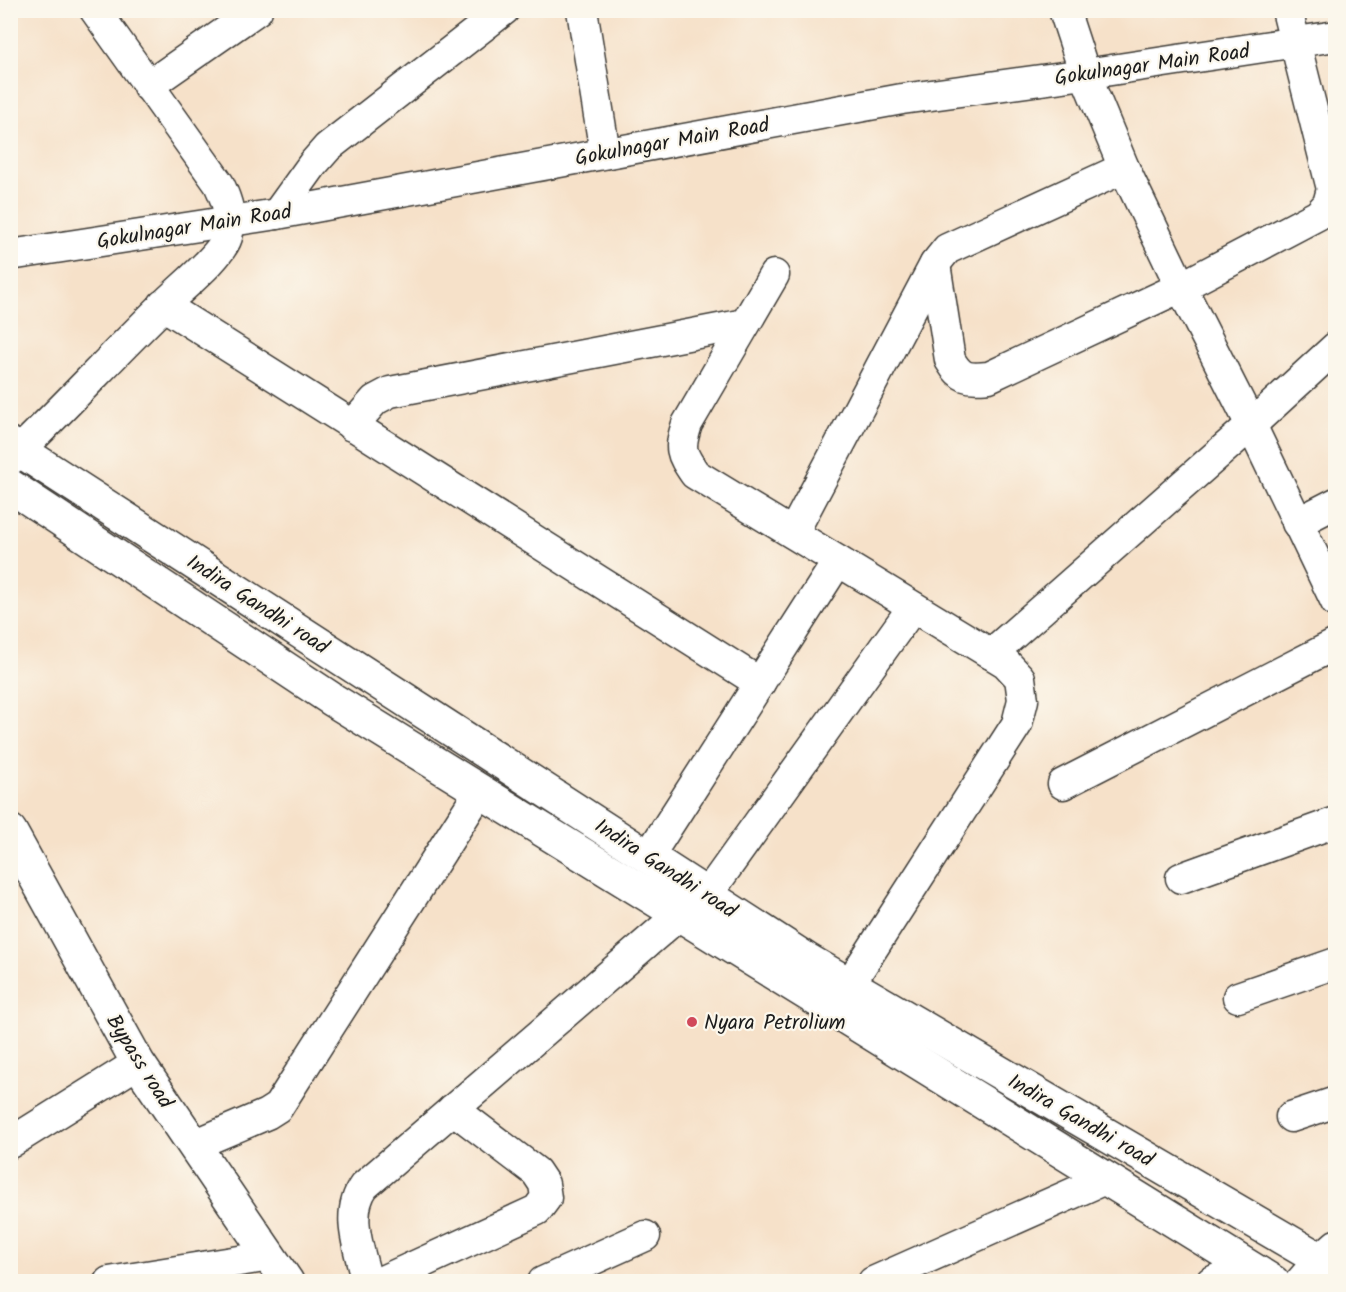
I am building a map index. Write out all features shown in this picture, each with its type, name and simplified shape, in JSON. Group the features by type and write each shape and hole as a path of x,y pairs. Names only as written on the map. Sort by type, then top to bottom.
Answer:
{"main road":[{"name":"Indira Gandhi road","path":"14,452 849,985 1323,1264"},
{"name":"Indira Gandhi road","path":"10,486 333,700 1260,1274"},
{"name":"Bypass road","path":"10,831 138,1063 278,1269"}],"street":[{"path":"14,452 218,253 227,238 230,221 227,201 219,184 95,10"},
{"path":"148,86 257,10"},
{"path":"277,214 312,164 328,147 504,10"},
{"path":"582,10 605,153"},
{"path":"1064,10 1084,74 1124,168 1251,425 1335,602"},
{"path":"935,264 950,360 958,373 971,379 989,377 1181,287 1318,215 1328,204 1332,189 1287,10"},
{"name":"Gokulnagar Main Road","path":"10,255 277,214 902,99 1335,36"},
{"path":"792,533 935,264 947,249 1124,168"},
{"path":"774,275 687,424 681,444 684,459 695,474 1006,663 1020,678 1023,700 1017,724 849,985"},
{"path":"163,306 760,683"},
{"path":"352,426 375,400 390,392 745,324"},
{"path":"991,654 1251,425 1335,347"},
{"path":"1297,523 1335,503"},
{"path":"648,857 838,561"},
{"path":"707,895 913,607"},
{"path":"1063,784 1335,644"},
{"path":"194,1145 267,1114 278,1107 480,790"},
{"path":"1181,878 1335,822"},
{"path":"367,1281 355,1229 354,1210 357,1197 364,1186 680,915"},
{"path":"1238,997 1335,963"},
{"path":"10,1143 138,1063"},
{"path":"1291,1117 1335,1102"},
{"path":"380,1281 537,1210 546,1198 544,1184 536,1172 453,1109"},
{"path":"873,1281 1105,1179"},
{"path":"543,1281 645,1236"},
{"path":"110,1281 278,1269"},
{"path":"1211,1281 1260,1274"}],"place":[{"name":"Nyara Petrolium","path":"692,1022"}]}
